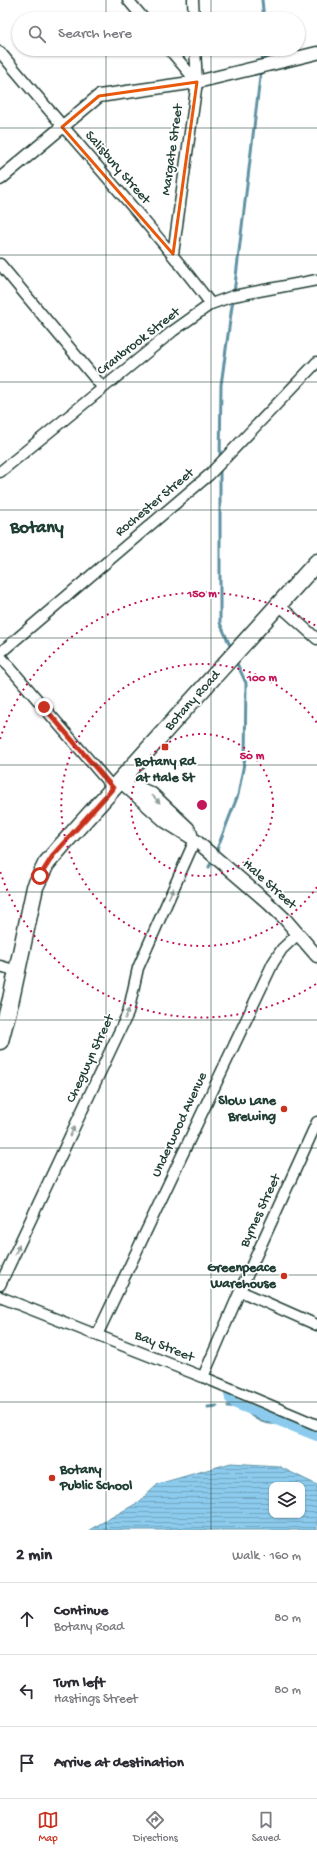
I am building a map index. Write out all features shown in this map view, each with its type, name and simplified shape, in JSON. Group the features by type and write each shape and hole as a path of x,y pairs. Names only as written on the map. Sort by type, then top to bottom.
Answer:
{"main road":[{"name":"Botany Road","path":"0,1041 35,887 54,854 317,562"}],"street":[{"path":"128,0 138,12"},
{"path":"193,0 194,12"},
{"name":"Salisbury Street","path":"0,52 62,127 174,254 211,304"},
{"path":"305,56 317,53"},
{"path":"175,56 197,82"},
{"name":"Margate Street","path":"174,254 197,82 195,56"},
{"path":"0,179 99,96 197,82 305,56"},
{"path":"0,264 103,388"},
{"name":"Cranbrook Street","path":"1,468 173,331 211,304 233,296 317,280"},
{"name":"Rochester Street","path":"0,654 210,475 317,362"},
{"path":"279,605 317,639"},
{"path":"0,654 120,781"},
{"name":"Hale Street","path":"120,781 166,822 195,840 266,901 295,938 317,956"},
{"name":"Chegwyn Street","path":"0,1285 128,1012 138,968 195,840"},
{"name":"Underwood Avenue","path":"97,1335 279,952 295,938"},
{"path":"0,966 17,971"},
{"name":"Byrnes Street","path":"203,1377 240,1291 317,1122"},
{"path":"240,1291 317,1325"},
{"name":"Bay Street","path":"0,1297 203,1377 317,1425"}],"highlighted area":[{"path":"197,82 173,254 62,127 99,96"}],"water":[{"path":"231,1463 278,1466 317,1485 317,1530 89,1530 139,1502 158,1484"}],"waterway":[{"path":"262,0 263,12"},
{"path":"262,56 262,63"},
{"path":"234,293 261,69"},
{"path":"220,461 221,385 233,299"},
{"path":"220,468 220,623 232,650"},
{"path":"215,854 238,795 245,758 246,683 235,659"},
{"path":"209,867 213,859"},
{"path":"229,1394 230,1399 236,1404 317,1436"},
{"path":"228,1401 236,1404"},
{"path":"208,1407 217,1406"},
{"path":"228,1406 244,1407 256,1419 261,1421 270,1423 281,1422"}],"place":[{"name":"Botany Rd at Hale St","path":"165,747"},
{"name":"Slow Lane Brewing","path":"284,1109"},
{"name":"Greenpeace Warehouse","path":"284,1276"},
{"name":"Botany Public School","path":"52,1478"}],"district":[{"name":"Botany","path":"37,528"}],"route":[{"path":"40,876 46,864 54,854 113,788 44,707"}]}
